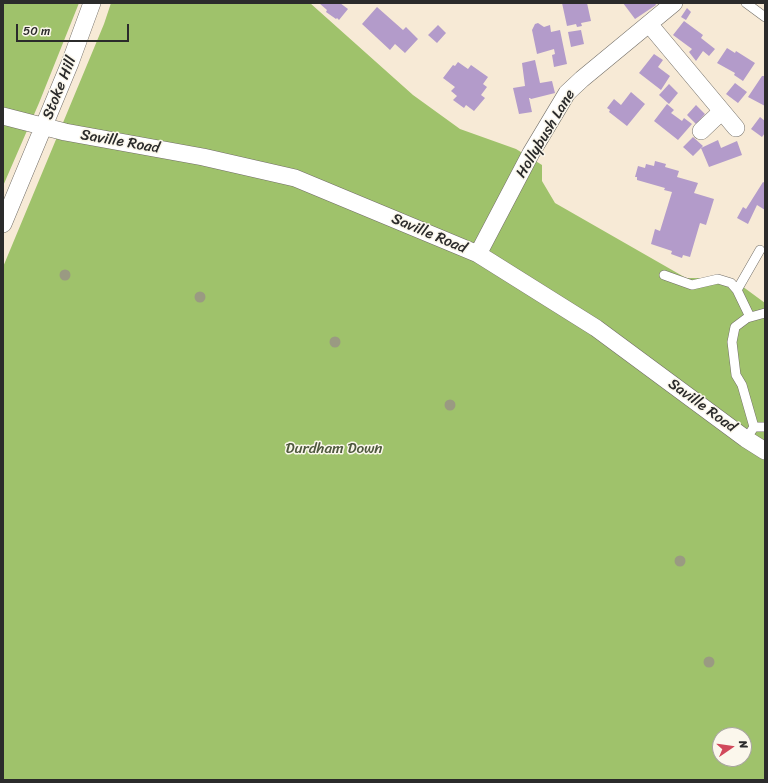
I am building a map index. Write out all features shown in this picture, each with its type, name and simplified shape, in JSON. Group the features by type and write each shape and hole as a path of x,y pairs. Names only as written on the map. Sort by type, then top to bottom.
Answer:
{"street":[{"name":"Stoke Hill","path":"3,224 70,63 92,3"},
{"name":"Hollybush Lane","path":"478,254 531,153 567,93 674,3"},
{"path":"649,24 721,112 736,128"},
{"path":"701,131 721,112"},
{"name":"Saville Road","path":"3,116 43,128 203,157 296,178 478,254 596,328 750,433 765,451"}],"lane":[{"path":"746,3 765,17"},
{"path":"737,290 760,250"},
{"path":"664,275 692,285 718,279 731,283 737,290 750,317"},
{"path":"765,313 750,317 734,327 732,342 736,375 742,385 750,433 765,427"}],"green space":[{"path":"3,3 79,3 39,103 3,186"},
{"name":"Durdham Down","path":"111,3 310,3 413,95 460,129 516,149 542,165 542,181 555,203 686,278 731,278 765,303 765,780 3,780 3,267 104,24"}],"building":[{"path":"319,3 340,3 348,9 339,20 326,12 327,10"},
{"path":"562,3 587,3 591,21 581,23 582,26 577,27 576,24 567,26"},
{"path":"623,3 655,3 656,5 635,19"},
{"path":"377,7 403,30 406,27 418,39 405,53 395,44 390,50 362,24"},
{"path":"687,8 691,12 686,20 681,17"},
{"path":"684,21 703,35 701,38 715,49 709,56 703,51 696,61 689,52 692,49 673,35"},
{"path":"538,23 544,27 550,25 551,32 560,30 567,64 554,67 552,55 555,54 554,49 537,54 532,30 535,24"},
{"path":"438,25 446,33 437,43 428,35"},
{"path":"581,30 584,44 571,47 568,32"},
{"path":"727,48 735,53 736,51 755,63 743,81 734,75 735,73 717,63"},
{"path":"654,54 663,60 658,67 670,76 661,90 639,73"},
{"path":"535,60 540,83 552,81 555,93 531,99 529,98 532,112 519,114 513,88 525,86 522,63"},
{"path":"458,62 468,69 471,65 488,77 483,84 487,87 481,95 485,98 474,111 466,105 464,108 453,100 457,96 451,91 455,87 443,78 453,65 455,66"},
{"path":"762,76 765,76 765,106 748,97"},
{"path":"735,83 747,92 738,103 726,94"},
{"path":"669,84 678,93 669,104 659,95"},
{"path":"631,92 645,104 627,126 609,112 610,110 607,108 614,99 621,105"},
{"path":"667,104 674,110 671,113 682,121 684,118 692,124 678,140 654,121"},
{"path":"696,105 705,114 696,124 687,115"},
{"path":"760,117 765,121 765,133 762,137 751,129"},
{"path":"693,137 703,146 693,156 683,147"},
{"path":"718,140 721,148 737,141 742,155 709,167 701,148"},
{"path":"655,161 666,164 665,167 679,171 677,177 698,183 694,193 714,199 706,225 700,223 690,257 683,255 682,258 671,254 672,251 651,244 655,229 660,231 672,192 664,190 665,188 637,180 637,177 635,177 638,166 645,168 646,164 654,166"},
{"path":"763,182 765,183 765,210 757,205 748,224 737,218 743,207 746,209"}]}
